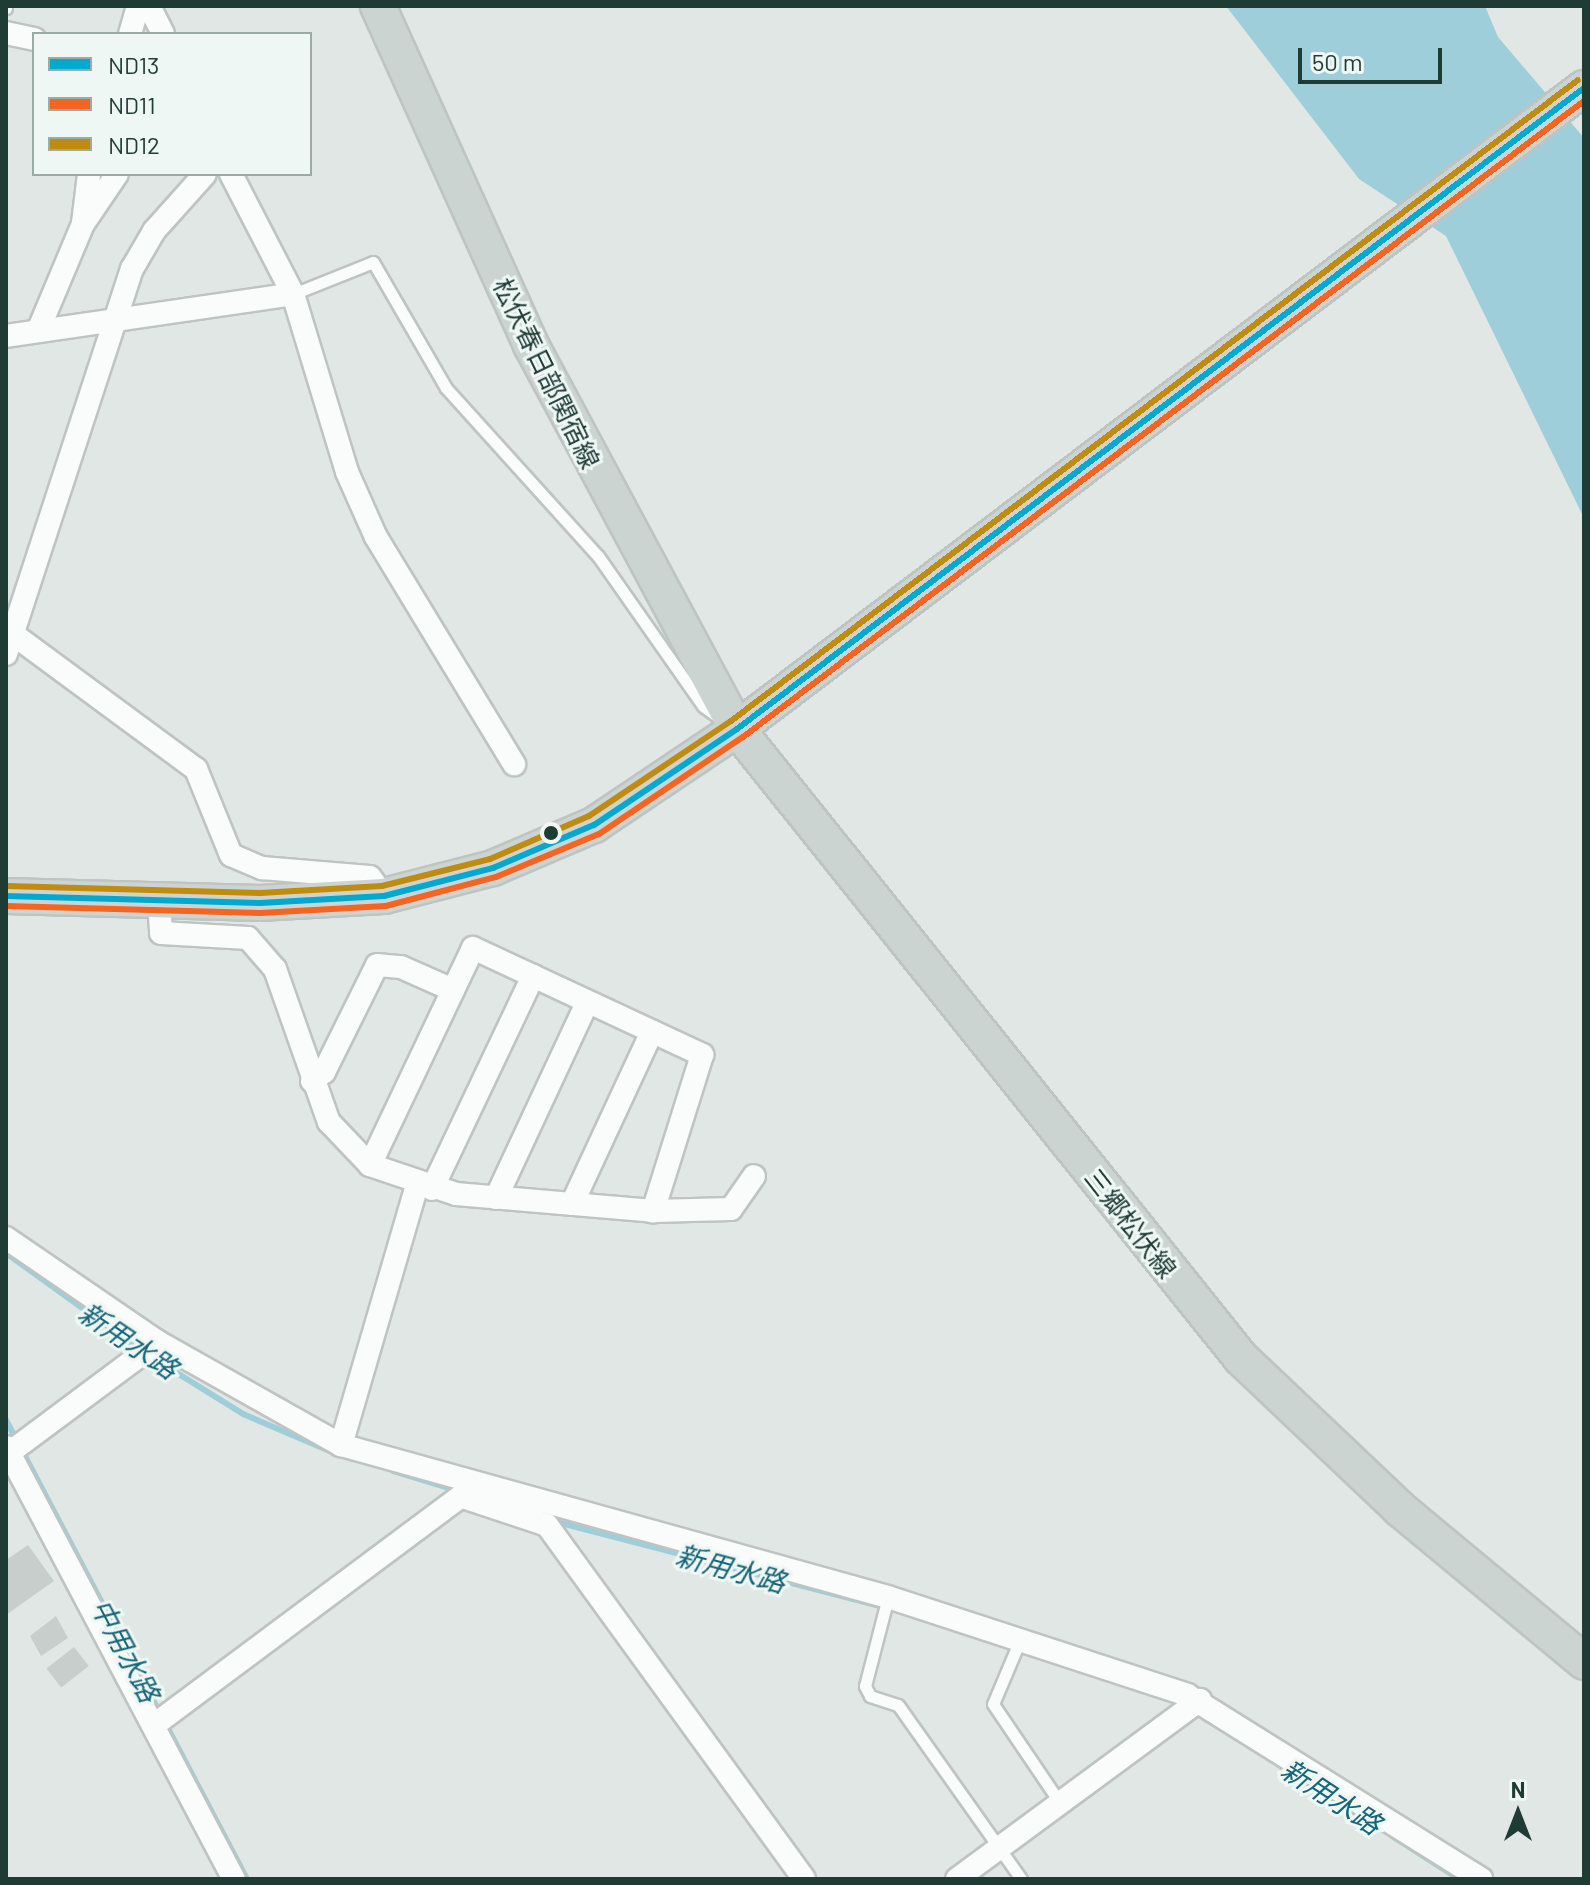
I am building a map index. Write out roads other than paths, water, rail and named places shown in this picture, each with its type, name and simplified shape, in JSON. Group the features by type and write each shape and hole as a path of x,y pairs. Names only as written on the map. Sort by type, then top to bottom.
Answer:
{"main road":[{"name":"松伏春日部関宿線","path":"378,6 531,345 747,721"},
{"path":"6,896 159,902 384,896 480,872 571,836 747,721 1584,88"},
{"name":"三郷松伏線","path":"747,721 1241,1358 1400,1509 1584,1662"}],"street":[{"path":"131,32 138,6"},
{"path":"149,6 162,32"},
{"path":"6,33 32,39"},
{"path":"83,224 89,176"},
{"path":"38,331 83,224 116,176"},
{"path":"203,176 154,231 114,320 10,645 196,769 231,855 262,868 370,877 384,896"},
{"path":"232,176 293,294 347,472 376,537 514,764"},
{"path":"6,336 293,294"},
{"path":"159,902 161,933 248,938 275,969 329,1122 370,1165 424,1187 496,1198 653,1211 731,1209 754,1176"},
{"path":"370,1165 473,948 702,1055 653,1211"},
{"path":"312,1081 324,1072 377,965 401,967 453,990"},
{"path":"341,1445 424,1187 533,976"},
{"path":"496,1198 587,1003"},
{"path":"572,1204 652,1032"},
{"path":"6,1238 158,1342 341,1445 470,1491 547,1525 804,1879"},
{"path":"158,1342 8,1450 234,1879"},
{"path":"470,1491 888,1597 1200,1700 1469,1876"},
{"path":"154,1725 470,1491"},
{"path":"957,1879 1200,1700"}],"lane":[{"path":"293,294 373,262 446,388 598,556 703,706 747,721"},
{"path":"888,1597 865,1686 870,1696 898,1705 1021,1879"},
{"path":"1020,1640 993,1704 1060,1803"}],"water":[{"path":"1226,6 1485,6 1498,37 1584,138 1584,518 1446,236 1359,179"}],"waterway":[{"name":"新用水路","path":"6,1253 139,1349"},
{"name":"新用水路","path":"148,1355 243,1414 332,1452"},
{"name":"中用水路","path":"6,1420 247,1879"},
{"name":"新用水路","path":"393,1471 458,1491"},
{"name":"新用水路","path":"553,1521 886,1608"},
{"name":"新用水路","path":"1392,1836 1459,1879"}]}
